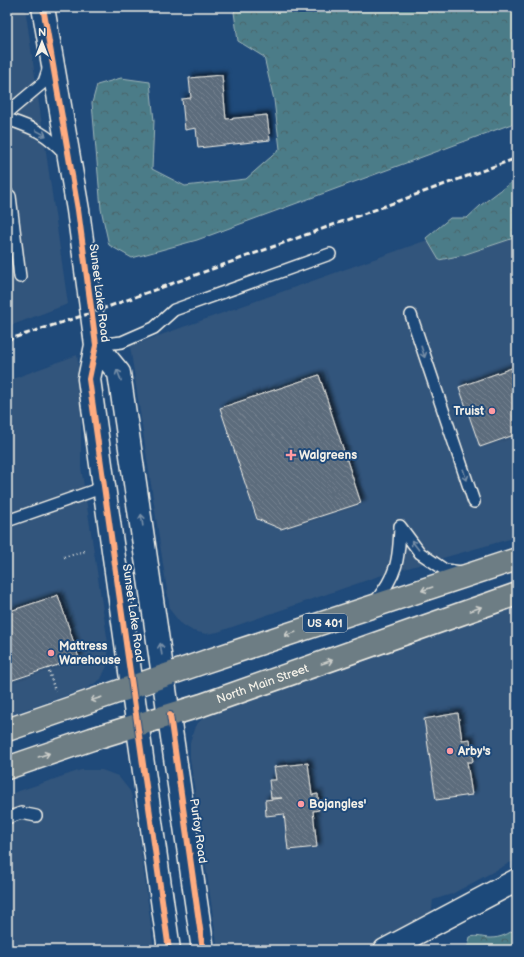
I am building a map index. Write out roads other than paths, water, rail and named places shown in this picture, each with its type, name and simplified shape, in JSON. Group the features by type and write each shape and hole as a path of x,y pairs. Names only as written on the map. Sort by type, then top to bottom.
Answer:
{"highway":[{"name":"US 401","path":"7,730 517,558"},
{"name":"North Main Street","path":"7,768 170,715 517,594"}],"main road":[{"name":"Sunset Lake Road","path":"43,7 51,61 69,158 96,345 89,379 138,725"},
{"name":"Sunset Lake Road","path":"96,345 120,373 170,715"},
{"name":"Purfoy Road","path":"170,715 203,950"},
{"path":"138,725 169,950"},
{"path":"385,950 517,880"}],"lane":[{"path":"7,113 44,82 51,61"},
{"path":"7,119 28,126 51,138 69,158"},
{"path":"7,194 10,196 20,277"},
{"path":"96,345 122,342 154,328 174,310 330,254"},
{"path":"411,315 474,502"},
{"path":"7,521 104,487"},
{"path":"370,608 389,584 399,556 400,526 420,553 445,570 472,574"},
{"path":"7,818 21,813 36,816"}],"railway":[{"path":"7,340 91,313 517,158"}],"place":[{"name":"Truist","path":"492,411"},
{"name":"Walgreens","path":"291,455"},
{"name":"Mattress Warehouse","path":"51,653"},
{"name":"Arby's","path":"450,751"},
{"name":"Bojangles'","path":"301,804"}]}
